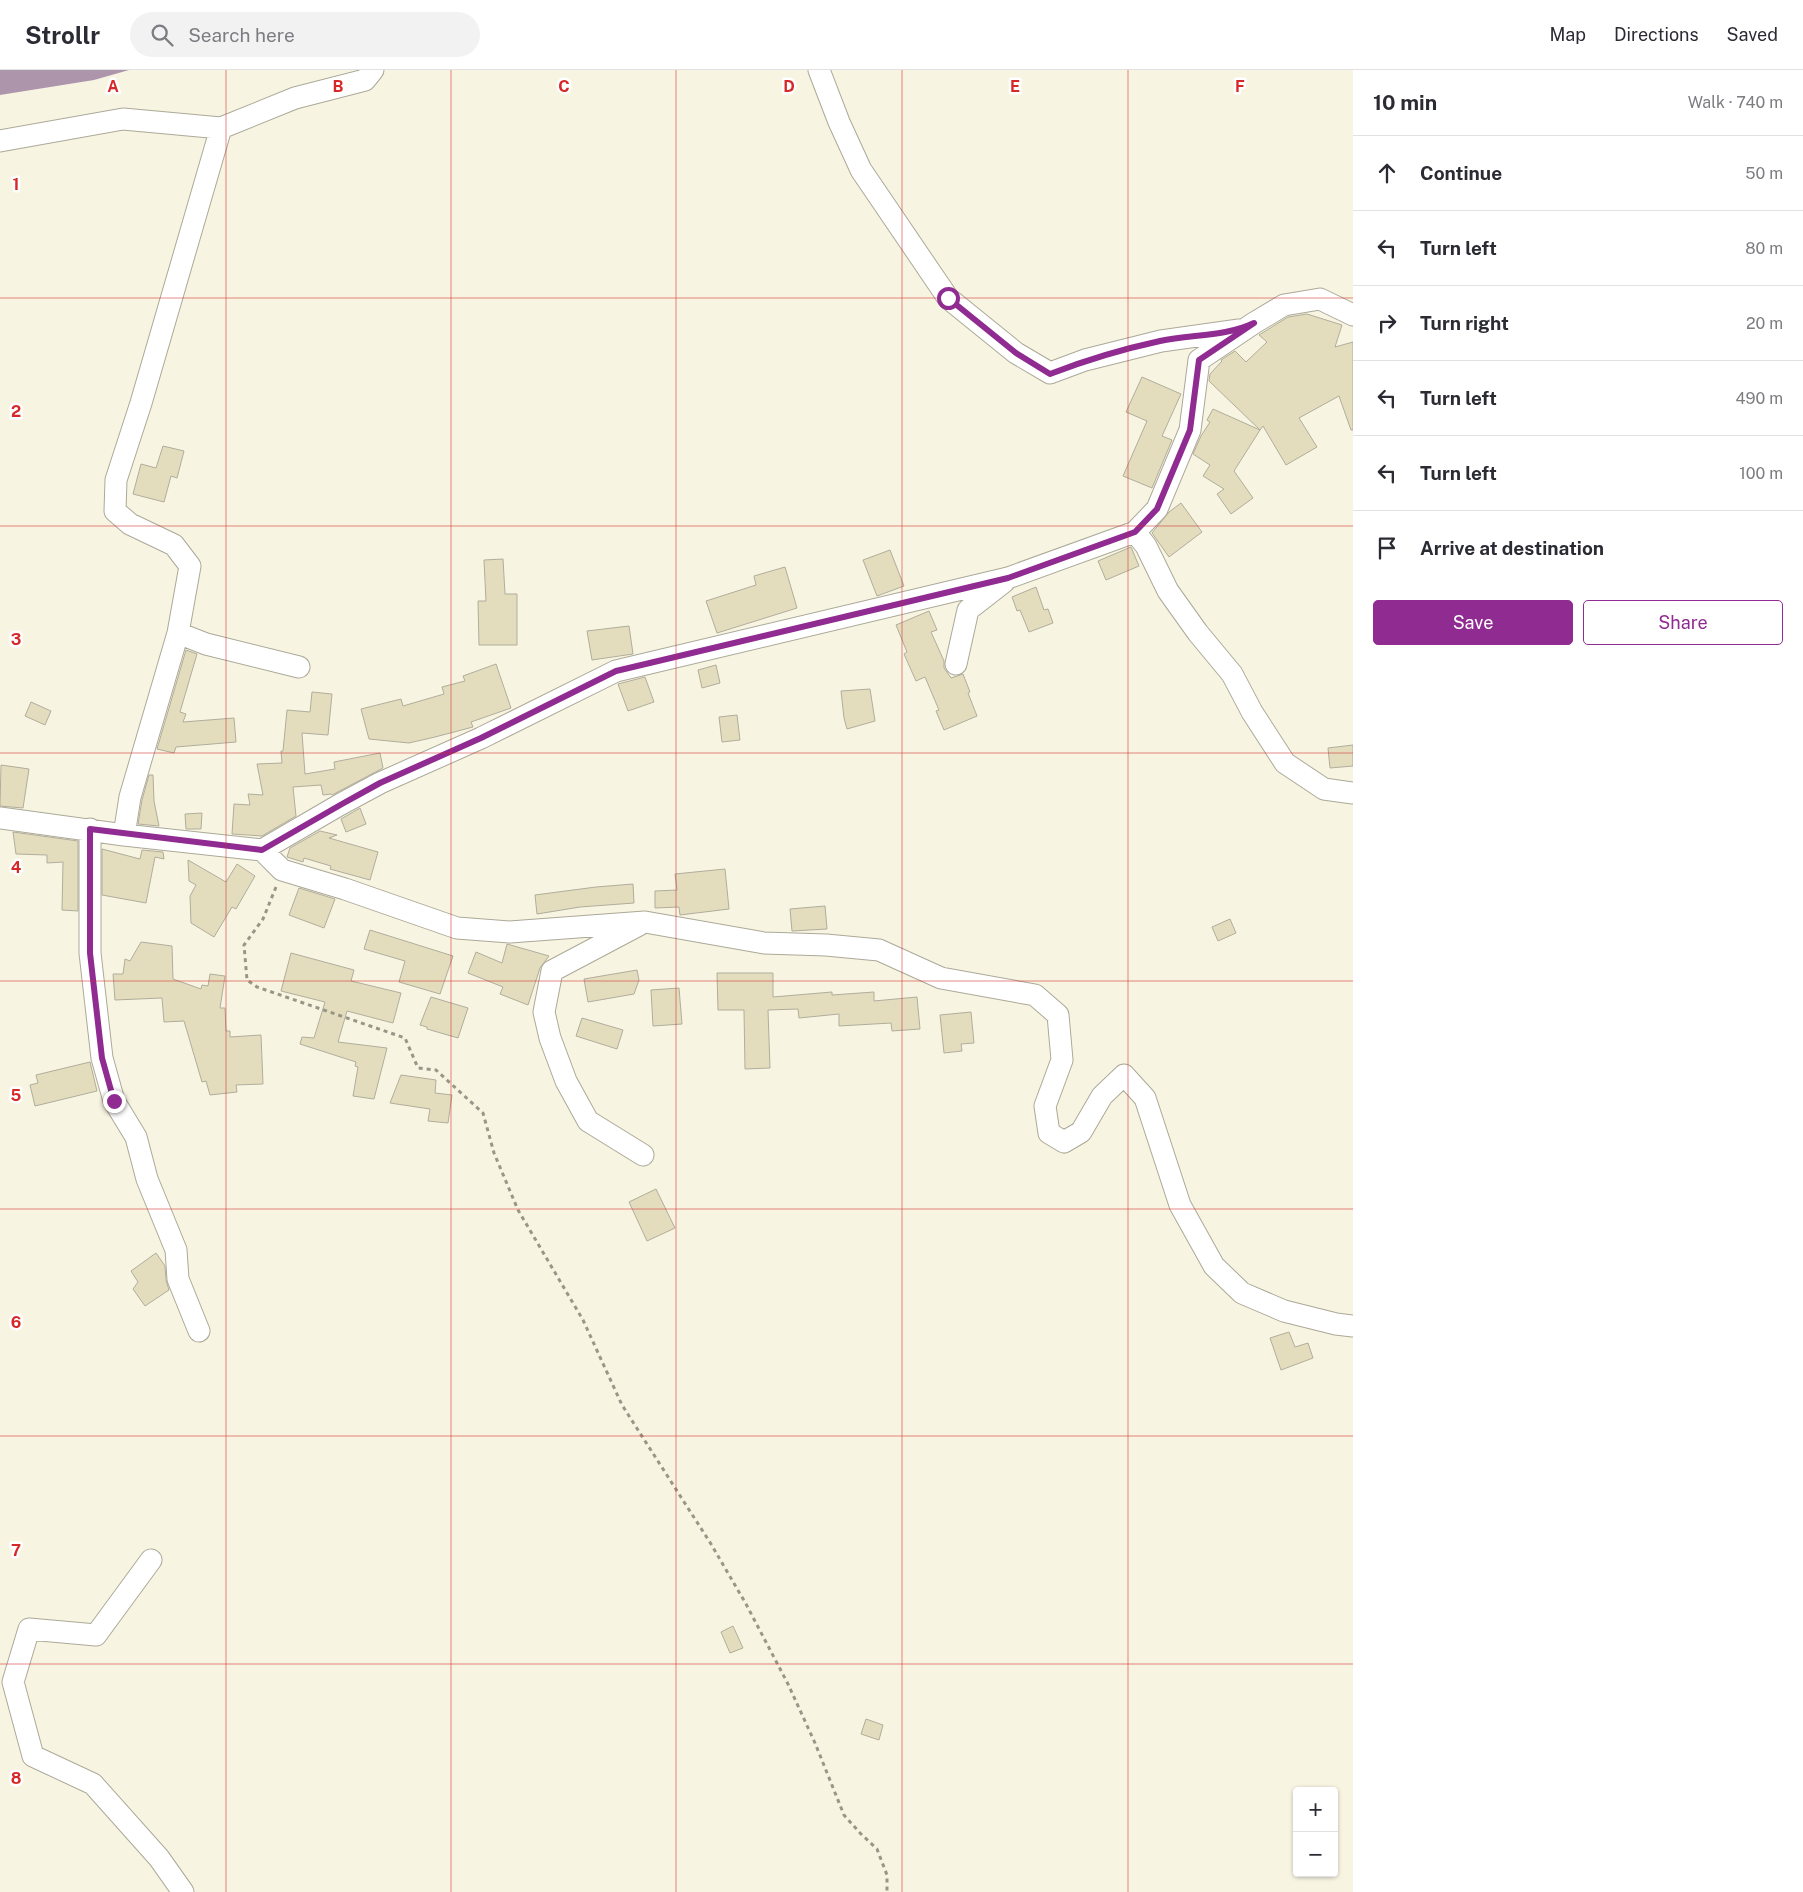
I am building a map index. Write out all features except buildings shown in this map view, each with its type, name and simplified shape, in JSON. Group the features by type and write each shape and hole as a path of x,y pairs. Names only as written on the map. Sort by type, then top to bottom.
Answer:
{"street":[{"path":"0,141 122,119 221,128 296,98 366,80 372,70"},
{"path":"819,70 839,122 861,170 948,298 1016,353 1050,374 1085,360 1161,341 1240,330 1254,323"},
{"path":"124,835 130,798 178,633 190,566 174,545 130,524 115,511 116,480 141,403 221,128"},
{"path":"0,818 124,835 262,850 380,783 481,738 616,671 1008,578 1135,532 1157,509 1190,430 1199,360 1284,305 1320,299 1353,315"},
{"path":"1135,532 1146,546 1168,591 1198,633 1232,674 1252,712 1285,763 1324,789 1353,793"},
{"path":"956,664 968,610 1008,578"},
{"path":"178,633 206,644 299,667"},
{"path":"90,829 90,953 102,1058 114,1101 136,1137 147,1179 176,1250 178,1279 199,1331"},
{"path":"262,850 282,870 345,889 457,928 510,932 645,922 764,944 879,950 941,978 1036,995 1058,1016 1062,1060 1045,1106 1049,1133 1064,1142 1081,1132 1102,1096 1124,1075 1145,1098 1180,1205 1214,1266 1242,1293 1284,1311 1336,1324 1353,1326"},
{"path":"643,1155 588,1121 566,1081 550,1038 544,1012 552,971 645,922"},
{"path":"151,1560 96,1635 29,1629 13,1682 33,1756 93,1784 159,1858 183,1892"}],"path":[{"path":"282,870 262,919 244,945 247,980 257,987 405,1038 418,1068 436,1070 483,1113 494,1153 518,1210 583,1320 622,1405 711,1544 746,1604 788,1684 815,1743 844,1815 877,1849 887,1874 887,1892"}],"shaded area":[{"path":"0,70 129,70 94,80 0,95"}],"route":[{"path":"114,1101 102,1058 90,953 90,829 124,835 262,850 380,783 481,738 616,671 1008,578 1135,532 1157,509 1190,430 1199,360 1254,323 1240,330 1161,341 1085,360 1050,374 1016,353 948,298"}]}
